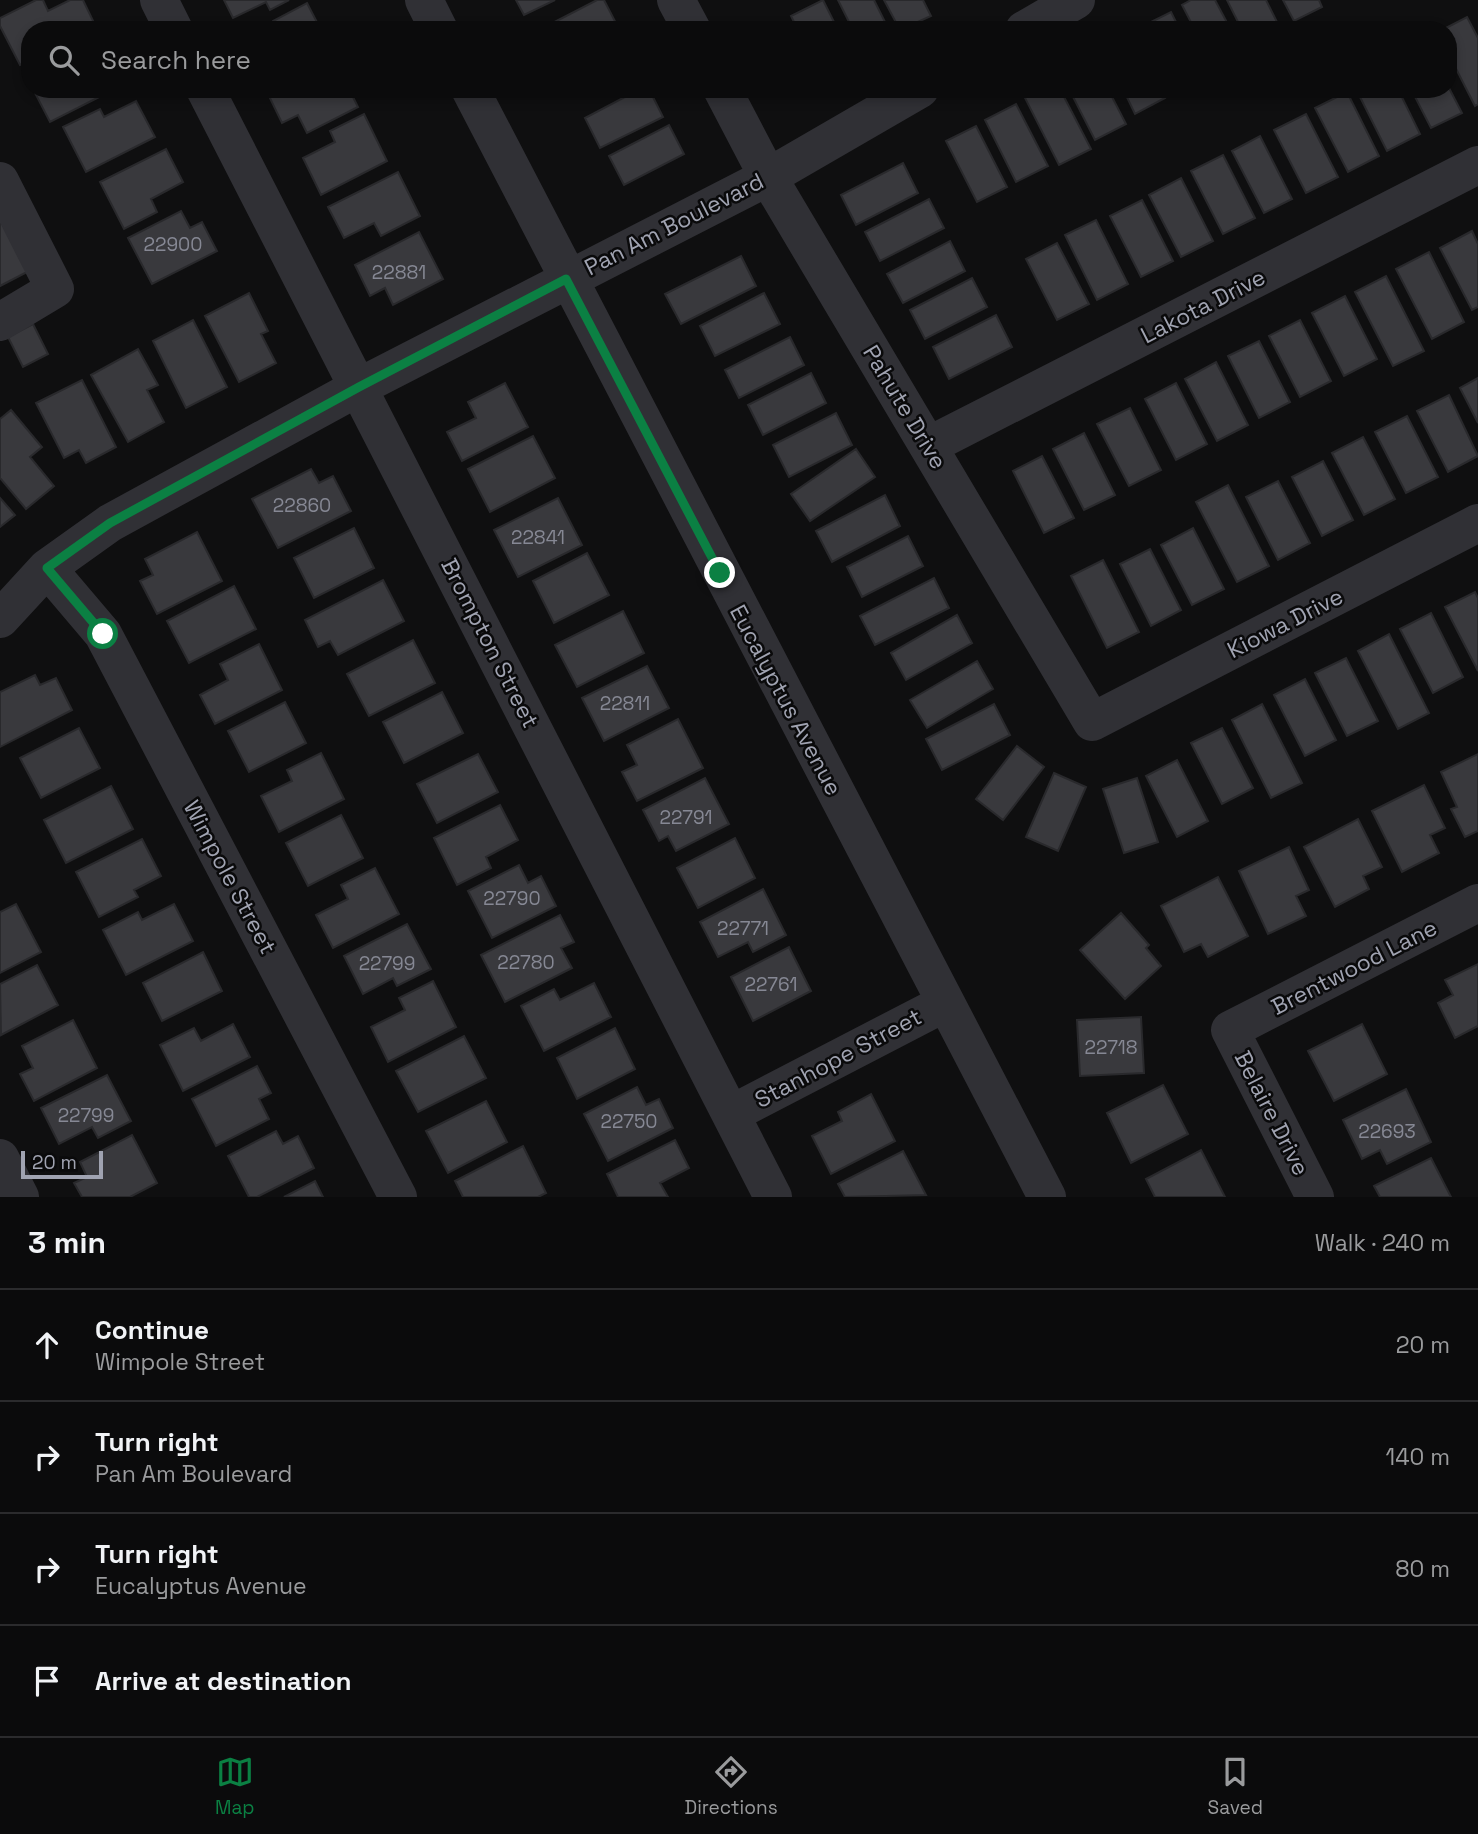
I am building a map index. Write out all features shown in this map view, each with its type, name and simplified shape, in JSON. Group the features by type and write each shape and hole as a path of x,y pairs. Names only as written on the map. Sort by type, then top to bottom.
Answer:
{"street":[{"path":"159,0 170,21"},
{"path":"424,0 434,21"},
{"path":"676,0 687,21"},
{"path":"1040,21 1076,0"},
{"name":"Brompton Street","path":"210,98 774,1197"},
{"name":"Eucalyptus Avenue","path":"475,98 566,279 1047,1197"},
{"name":"Pahute Drive","path":"727,98 768,177 1092,722"},
{"name":"Pan Am Boulevard","path":"0,619 47,568 110,523 359,387 768,177 904,98"},
{"name":"Lakota Drive","path":"928,446 1478,165"},
{"path":"0,181 55,289 0,322"},
{"name":"Kiowa Drive","path":"1092,722 1478,523"},
{"name":"Wimpole Street","path":"47,568 103,634 398,1197"},
{"name":"Brentwood Lane","path":"1230,1030 1478,904"},
{"name":"Stanhope Street","path":"732,1114 945,1003"},
{"name":"Belaire Drive","path":"1230,1030 1315,1197"},
{"path":"0,1158 20,1197"}],"building":[{"path":"36,0 43,0 48,11 70,0 83,0 93,21 21,21 20,65 0,26 0,18"},
{"path":"224,0 289,0 270,10 266,2 233,18"},
{"path":"516,0 555,0 524,15"},
{"path":"597,0 604,0 615,21 556,21"},
{"path":"823,0 834,21 794,21 791,16"},
{"path":"838,0 874,0 884,21 848,21"},
{"path":"884,0 923,0 931,16 920,21 895,21"},
{"path":"1191,0 1215,0 1226,21 1190,21 1182,5"},
{"path":"1227,0 1266,0 1276,21 1238,21"},
{"path":"1283,0 1319,0 1322,7 1294,21"},
{"path":"307,3 316,21 273,21"},
{"path":"1171,12 1176,21 1153,21"},
{"path":"1467,17 1478,38 1478,104 1475,106 1457,71 1457,22"},
{"path":"38,98 97,98 50,122"},
{"path":"270,98 354,98 358,107 307,133 298,115 282,123"},
{"path":"623,98 654,98 663,117 600,148 585,118"},
{"path":"1025,98 1065,98 1091,149 1059,165"},
{"path":"1074,98 1113,98 1126,124 1095,140"},
{"path":"1127,98 1165,98 1135,114"},
{"path":"1335,98 1350,98 1379,156 1348,172 1315,108"},
{"path":"1360,98 1402,98 1420,134 1387,151"},
{"path":"1416,98 1454,98 1462,113 1431,128"},
{"path":"136,101 155,137 86,172 63,127 100,109 104,117"},
{"path":"1016,104 1048,166 1016,182 985,120"},
{"path":"364,114 387,161 321,195 303,158 335,142 330,131"},
{"path":"1306,114 1338,177 1306,193 1274,130"},
{"path":"669,125 684,154 624,185 609,156"},
{"path":"976,126 1007,187 977,202 946,141"},
{"path":"1260,136 1292,199 1264,213 1232,151"},
{"path":"166,149 183,182 151,199 157,212 124,229 100,182"},
{"path":"1223,155 1255,218 1223,234 1191,171"},
{"path":"903,163 918,193 856,225 841,195"},
{"path":"398,172 420,216 381,236 374,223 344,238 328,207"},
{"path":"1181,178 1213,241 1181,257 1149,195"},
{"path":"929,199 944,228 880,261 865,232"},
{"path":"1142,200 1173,261 1141,277 1110,216"},
{"path":"181,211 190,228 202,222 217,251 152,284 128,238"},
{"path":"0,214 29,271 0,286"},
{"path":"1096,220 1128,284 1097,300 1065,235"},
{"path":"1472,231 1478,244 1478,307 1472,310 1440,248"},
{"path":"419,232 443,279 393,305 385,288 370,296 355,265"},
{"path":"950,241 965,271 903,303 887,274"},
{"path":"1057,243 1089,304 1057,320 1026,259"},
{"path":"1429,252 1464,322 1432,339 1396,269"},
{"path":"741,256 756,286 681,324 665,294"},
{"path":"1386,276 1424,351 1393,366 1355,292"},
{"path":"972,278 987,307 925,339 910,310"},
{"path":"249,293 268,331 261,334 276,363 239,382 205,316"},
{"path":"764,293 780,324 715,356 700,326"},
{"path":"1345,296 1377,359 1344,376 1312,313"},
{"path":"996,315 1012,347 949,379 933,347"},
{"path":"193,320 227,387 186,408 153,341"},
{"path":"1300,320 1331,381 1300,397 1269,336"},
{"path":"33,324 48,354 23,367 8,337"},
{"path":"790,337 804,365 739,398 725,370"},
{"path":"1259,341 1290,402 1259,418 1228,356"},
{"path":"138,349 158,385 147,390 164,422 128,442 91,375"},
{"path":"1216,362 1248,425 1217,441 1185,379"},
{"path":"811,373 826,403 763,435 748,405"},
{"path":"1478,378 1478,423 1460,388"},
{"path":"82,380 116,447 86,463 79,450 64,458 36,403"},
{"path":"505,383 528,427 462,461 447,432 476,418 468,402"},
{"path":"1176,383 1207,444 1176,460 1145,399"},
{"path":"1449,395 1478,456 1448,472 1417,411"},
{"path":"1130,408 1161,470 1129,486 1097,424"},
{"path":"11,410 42,447 30,457 54,486 26,509 0,478 0,419"},
{"path":"836,413 852,445 789,477 773,445"},
{"path":"1407,416 1438,477 1406,493 1375,432"},
{"path":"1084,433 1115,495 1084,510 1053,449"},
{"path":"533,436 555,478 490,512 468,469"},
{"path":"1363,437 1395,499 1364,515 1332,453"},
{"path":"856,449 875,477 810,521 791,494"},
{"path":"1042,456 1074,518 1044,533 1013,471"},
{"path":"1323,461 1353,520 1322,536 1292,477"},
{"path":"311,469 319,483 333,476 351,511 278,548 252,499"},
{"path":"1278,481 1310,543 1278,560 1246,497"},
{"path":"1228,485 1269,566 1237,582 1196,502"},
{"path":"885,495 900,526 832,562 816,531"},
{"path":"0,498 15,515 0,527"},
{"path":"558,498 582,545 518,577 494,530"},
{"path":"354,528 374,568 314,598 294,558"},
{"path":"1193,528 1224,589 1192,605 1161,545"},
{"path":"197,532 222,581 157,614 140,581 153,575 145,559"},
{"path":"908,536 923,566 862,597 847,567"},
{"path":"1150,549 1181,610 1151,626 1120,564"},
{"path":"587,553 609,595 554,623 533,581"},
{"path":"1103,560 1139,632 1107,648 1071,576"},
{"path":"934,578 949,608 875,645 860,616"},
{"path":"383,580 404,621 338,655 330,641 318,647 305,620"},
{"path":"234,586 256,629 189,663 167,621"},
{"path":"1475,592 1478,598 1478,671 1445,607"},
{"path":"623,611 644,653 577,687 555,645"},
{"path":"1431,613 1463,677 1433,693 1400,629"},
{"path":"957,615 972,643 906,680 891,653"},
{"path":"1389,634 1429,713 1398,729 1358,651"},
{"path":"413,640 435,683 369,716 347,674"},
{"path":"259,644 282,690 215,724 200,695 228,680 220,664"},
{"path":"1346,658 1378,721 1347,736 1315,673"},
{"path":"977,661 993,689 927,728 910,700"},
{"path":"647,666 669,708 604,741 582,698"},
{"path":"35,675 40,685 56,678 72,710 0,747 0,692"},
{"path":"1305,679 1336,740 1305,756 1274,695"},
{"path":"442,692 463,733 404,763 383,722"},
{"path":"285,702 306,743 249,772 228,731"},
{"path":"994,704 1010,735 942,770 926,739"},
{"path":"1262,704 1302,783 1271,798 1232,720"},
{"path":"678,719 703,768 637,801 622,772 637,765 627,745"},
{"path":"79,728 100,768 41,798 20,758"},
{"path":"1222,728 1253,788 1222,804 1191,743"},
{"path":"1017,746 1044,767 1003,820 976,799"},
{"path":"321,753 344,799 279,832 261,796 292,781 287,770"},
{"path":"478,754 498,792 437,823 417,784"},
{"path":"1478,754 1478,831 1465,837 1451,809 1457,807 1441,772"},
{"path":"1177,760 1208,821 1177,837 1146,776"},
{"path":"1054,773 1086,787 1058,851 1026,837"},
{"path":"705,778 729,824 676,851 668,836 659,841 643,810"},
{"path":"1137,778 1158,842 1124,853 1103,789"},
{"path":"1424,785 1445,828 1430,835 1439,853 1402,872 1372,811"},
{"path":"111,786 133,829 66,863 44,820"},
{"path":"500,805 518,840 486,857 491,868 457,885 434,838"},
{"path":"341,815 363,858 308,886 286,843"},
{"path":"1358,819 1382,867 1363,876 1369,889 1335,907 1304,847"},
{"path":"735,838 755,878 698,908 677,868"},
{"path":"142,839 161,876 134,890 138,897 99,917 76,872"},
{"path":"1289,847 1309,890 1296,896 1306,916 1268,934 1239,871"},
{"path":"519,865 528,883 541,876 556,906 492,938 468,891"},
{"path":"375,868 399,914 333,948 316,915 348,899 341,885"},
{"path":"1218,877 1248,936 1208,957 1201,944 1184,952 1161,906"},
{"path":"763,889 786,935 753,952 748,942 718,957 700,922"},
{"path":"16,904 41,952 0,973 0,912"},
{"path":"174,904 193,941 126,975 103,930 138,912 142,920"},
{"path":"1121,913 1149,945 1146,948 1161,966 1125,999 1080,950"},
{"path":"560,915 574,942 561,948 572,968 505,1002 481,955"},
{"path":"407,924 431,969 397,986 393,978 363,994 344,956"},
{"path":"789,947 811,991 753,1021 731,977"},
{"path":"203,952 222,991 162,1021 143,983"},
{"path":"1478,964 1478,1026 1455,1038 1438,1003 1453,995 1445,980"},
{"path":"37,965 58,1005 1,1035 0,984"},
{"path":"433,981 456,1027 388,1062 371,1027 405,1010 399,998"},
{"path":"594,983 611,1017 544,1051 521,1006 554,989 560,1000"},
{"path":"1141,1017 1144,1073 1080,1076 1077,1020"},
{"path":"73,1020 97,1068 34,1101 20,1074 33,1068 22,1046"},
{"path":"233,1024 250,1057 183,1091 160,1045 194,1028 201,1041"},
{"path":"1362,1024 1387,1074 1334,1101 1308,1051"},
{"path":"615,1028 635,1069 577,1099 557,1058"},
{"path":"464,1036 486,1078 418,1112 396,1071"},
{"path":"257,1066 271,1093 259,1099 269,1119 216,1146 192,1099"},
{"path":"107,1075 131,1121 98,1138 92,1127 59,1144 41,1108"},
{"path":"1163,1085 1188,1134 1131,1163 1107,1113"},
{"path":"637,1087 646,1105 659,1099 673,1128 608,1161 584,1114"},
{"path":"1406,1089 1431,1142 1387,1164 1380,1150 1362,1159 1343,1120"},
{"path":"871,1094 895,1141 831,1174 812,1136 842,1121 838,1112"},
{"path":"486,1101 507,1142 448,1173 426,1131"},
{"path":"276,1131 283,1144 298,1136 314,1168 257,1197 249,1197 228,1156"},
{"path":"132,1135 157,1183 130,1197 82,1197 74,1183 87,1177 80,1162"},
{"path":"675,1140 689,1168 660,1183 668,1197 618,1197 607,1174"},
{"path":"523,1146 546,1193 538,1197 463,1197 455,1181"},
{"path":"1201,1150 1225,1197 1155,1197 1146,1179"},
{"path":"903,1151 926,1195 845,1197 838,1184"},
{"path":"1431,1158 1451,1197 1380,1197 1374,1186"},
{"path":"315,1181 323,1197 284,1197"}],"route":[{"path":"103,634 47,568 110,523 359,387 566,279 720,573"}]}
